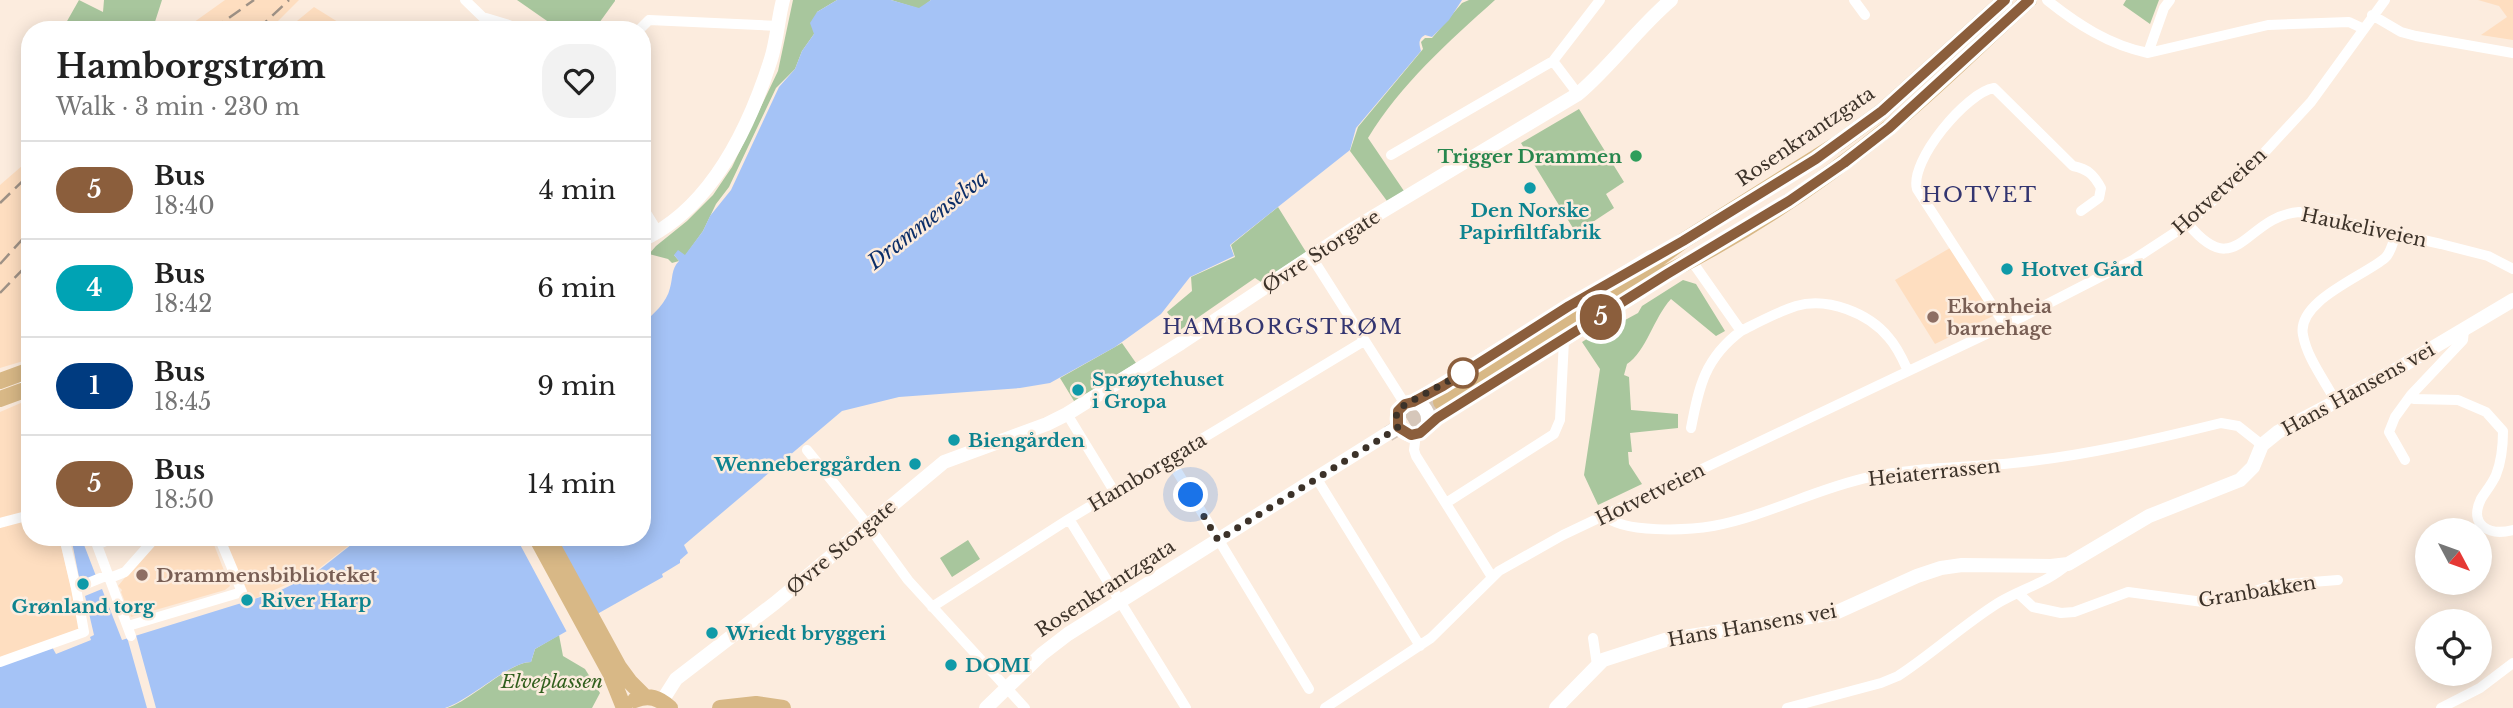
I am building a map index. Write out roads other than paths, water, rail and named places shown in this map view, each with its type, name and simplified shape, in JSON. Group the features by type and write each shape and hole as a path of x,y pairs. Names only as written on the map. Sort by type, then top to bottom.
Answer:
{"main road":[{"path":"651,236 685,211 707,188 731,150 772,56 783,0"},
{"name":"Øvre Storgate","path":"666,705 676,679 775,603 944,462 1067,414 1183,342 1311,256 1577,94 1603,71 1654,14 1671,0"},
{"name":"Rosenkrantzgata","path":"1409,403 1816,159 1861,127 1912,85 2005,0"},
{"name":"Rosenkrantzgata","path":"1421,430 1667,274 1789,201 1844,163 1889,128 2029,0"},
{"name":"Rosenkrantzgata","path":"1441,402 1594,307 1683,241"},
{"name":"Rosenkrantzgata","path":"1594,307 1667,274"},
{"name":"Hans Hansens vei","path":"1556,708 1597,665 1610,656 1665,640 1835,613 1941,568 1962,565 2068,564 2149,516 2240,480 2253,467 2262,445 2278,432 2336,402 2513,300"},
{"path":"0,381 21,381"},
{"path":"0,399 21,385"},
{"path":"1409,403 1426,410 1428,415 1421,430 1406,433 1398,427 1398,411 1409,403"},
{"name":"Rosenkrantzgata","path":"986,708 1068,634 1398,427"},
{"path":"541,546 593,632 625,675 644,696 666,705"},
{"path":"552,546 593,632 624,708 644,696"},
{"path":"720,708 756,704 783,708"}],"street":[{"path":"466,0 486,21"},
{"path":"1391,155 1553,61 1600,0"},
{"path":"1854,0 1865,15"},
{"path":"2047,0 2088,30 2130,49 2148,53 2268,25 2349,22 2364,29"},
{"path":"2148,53 2164,8 2170,0"},
{"name":"Hotvetveien","path":"1325,708 1445,627 1492,577 1512,562 2005,325 2133,260 2188,224 2263,154 2311,102 2385,0"},
{"path":"2372,15 2402,32 2513,53"},
{"path":"483,18 498,21"},
{"path":"648,21 778,26"},
{"path":"1553,61 1577,94"},
{"path":"2005,325 1917,189 1918,173 1937,135 1955,114 1986,90 1994,88 2073,166 2085,169 2095,177 2101,188 2099,198 2081,211"},
{"name":"Haukeliveien","path":"2188,224 2204,242 2217,249 2234,248 2267,222 2285,213 2299,212 2488,257 2513,269"},
{"path":"651,221 658,232"},
{"path":"2336,402 2306,347 2302,332 2304,318 2314,305 2388,257 2401,235"},
{"path":"1311,256 1364,341 1409,403"},
{"path":"1691,260 1741,331"},
{"path":"1691,428 1704,375 1725,343 1741,331 1797,306 1824,303 1860,314 1879,327 1896,346 1908,371"},
{"path":"2405,460 2389,432 2395,418 2411,395 2463,341 2464,330"},
{"path":"1446,502 1554,433 1560,420 1564,340"},
{"name":"Hamborggata","path":"932,607 1114,491 1364,341"},
{"path":"2411,395 2414,399 2458,400 2486,411 2503,431 2500,463 2495,478 2480,502 2478,518 2482,527 2491,532 2513,530"},
{"path":"1067,414 1114,491"},
{"name":"Heiaterrassen","path":"1605,515 1610,520 1632,526 1670,529 1713,526 1869,477 2082,455 2221,423 2238,426 2262,445"},
{"path":"1421,430 1414,450 1416,456 1492,577"},
{"path":"807,450 908,580 1025,708"},
{"path":"1169,458 1309,690"},
{"path":"1317,479 1420,646"},
{"path":"0,523 21,517"},
{"path":"1069,519 1186,708"},
{"path":"0,662 84,632 66,546"},
{"path":"97,546 129,631 147,617 242,592 223,546"},
{"path":"76,588 125,572 147,546"},
{"path":"1787,708 1898,676 1987,610 2059,572 2068,564"},
{"name":"Granbakken","path":"2019,594 2033,607 2061,613 2074,612 2128,592 2203,601 2238,597 2273,585 2338,580"},
{"path":"1593,638 1597,665"},
{"path":"2441,708 2480,688 2513,663"},
{"path":"1545,708 1556,708"}],"water":[{"name":"Drammenselva","path":"837,0 891,0 919,8 931,0 1462,0 1449,20 1432,37 1425,35 1421,38 1421,51 1356,128 1350,150 1230,245 1234,256 1190,277 1161,314 1115,347 1050,383 1020,388 899,397 842,411 684,545 688,553 680,563 662,574 663,577 535,649 531,662 501,674 455,704 445,708 0,708 0,665 51,645 56,654 91,640 90,637 94,635 85,596 102,589 122,640 277,592 314,574 350,546 651,546 651,316 668,293 673,270 679,261 674,255 678,250 685,255 703,231 710,216 731,190 779,87 795,69 802,51 814,34 810,23 817,12"},
{"path":"73,546 84,546 96,576 80,582"}],"tunnel":[{"path":"1388,434 1441,402"}],"railway":[{"path":"225,21 254,0"},
{"path":"267,21 289,0"},
{"path":"0,203 21,183"},
{"path":"0,264 21,241"},
{"path":"0,293 21,271"}],"place":[{"name":"Trigger Drammen","path":"1636,156"},
{"name":"Den Norske Papirfiltfabrik","path":"1530,188"},
{"name":"Hotvet Gård","path":"2007,269"},
{"name":"Ekornheia barnehage","path":"1933,317"},
{"name":"Sprøytehuset i Gropa","path":"1078,390"},
{"name":"Biengården","path":"954,440"},
{"name":"Wenneberggården","path":"915,464"},
{"name":"Drammensbiblioteket","path":"142,575"},
{"name":"Grønland torg","path":"83,584"},
{"name":"River Harp","path":"247,600"},
{"name":"Wriedt bryggeri","path":"712,633"},
{"name":"DOMI","path":"951,665"}],"district":[{"name":"HOTVET","path":"1980,195"},
{"name":"HAMBORGSTRØM","path":"1283,327"}],"park label":[{"name":"Elveplassen","path":"552,681"}]}
